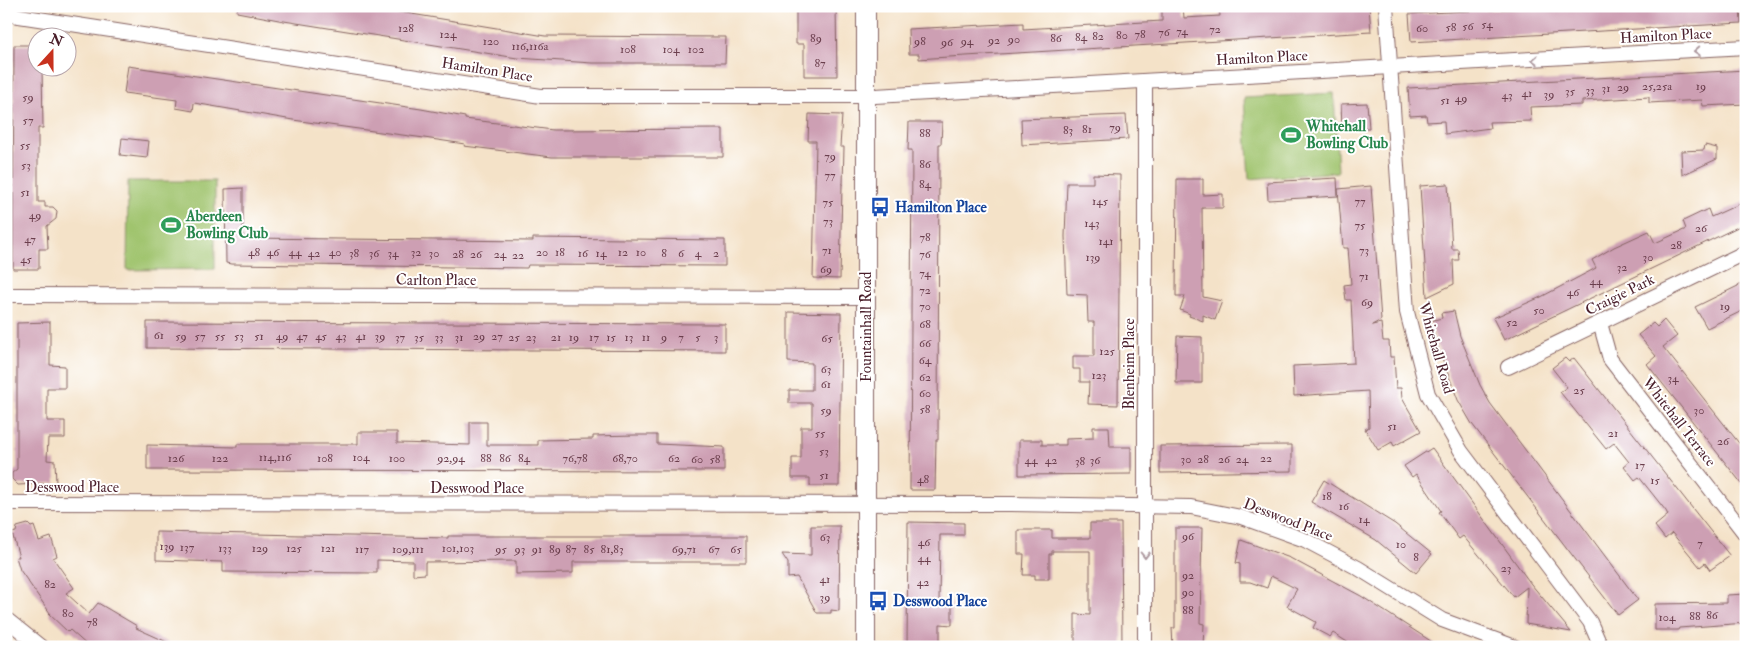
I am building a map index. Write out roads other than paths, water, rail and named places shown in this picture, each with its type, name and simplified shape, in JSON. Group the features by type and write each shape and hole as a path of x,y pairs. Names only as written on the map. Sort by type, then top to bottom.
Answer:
{"street":[{"name":"Fountainhall Road","path":"866,6 866,647"},
{"name":"Whitehall Road","path":"1386,6 1406,312 1428,394 1461,450 1590,622 1601,647"},
{"name":"Hamilton Place","path":"6,14 541,96 866,97 1746,47"},
{"name":"Blenheim Place","path":"1145,81 1145,647"},
{"name":"Craigie Park","path":"1508,367 1746,252"},
{"name":"Carlton Place","path":"6,295 866,297"},
{"name":"Whitehall Terrace","path":"1600,323 1610,359 1746,535"},
{"name":"Desswood Place","path":"6,503 1191,507 1241,517 1305,540 1358,568 1442,620 1515,647"},
{"path":"6,619 41,647"}],"place":[{"name":"Whitehall Bowling Club","path":"1291,135"},
{"name":"Hamilton Place","path":"880,207"},
{"name":"Aberdeen Bowling Club","path":"171,225"},
{"name":"Desswood Place","path":"878,601"}]}
